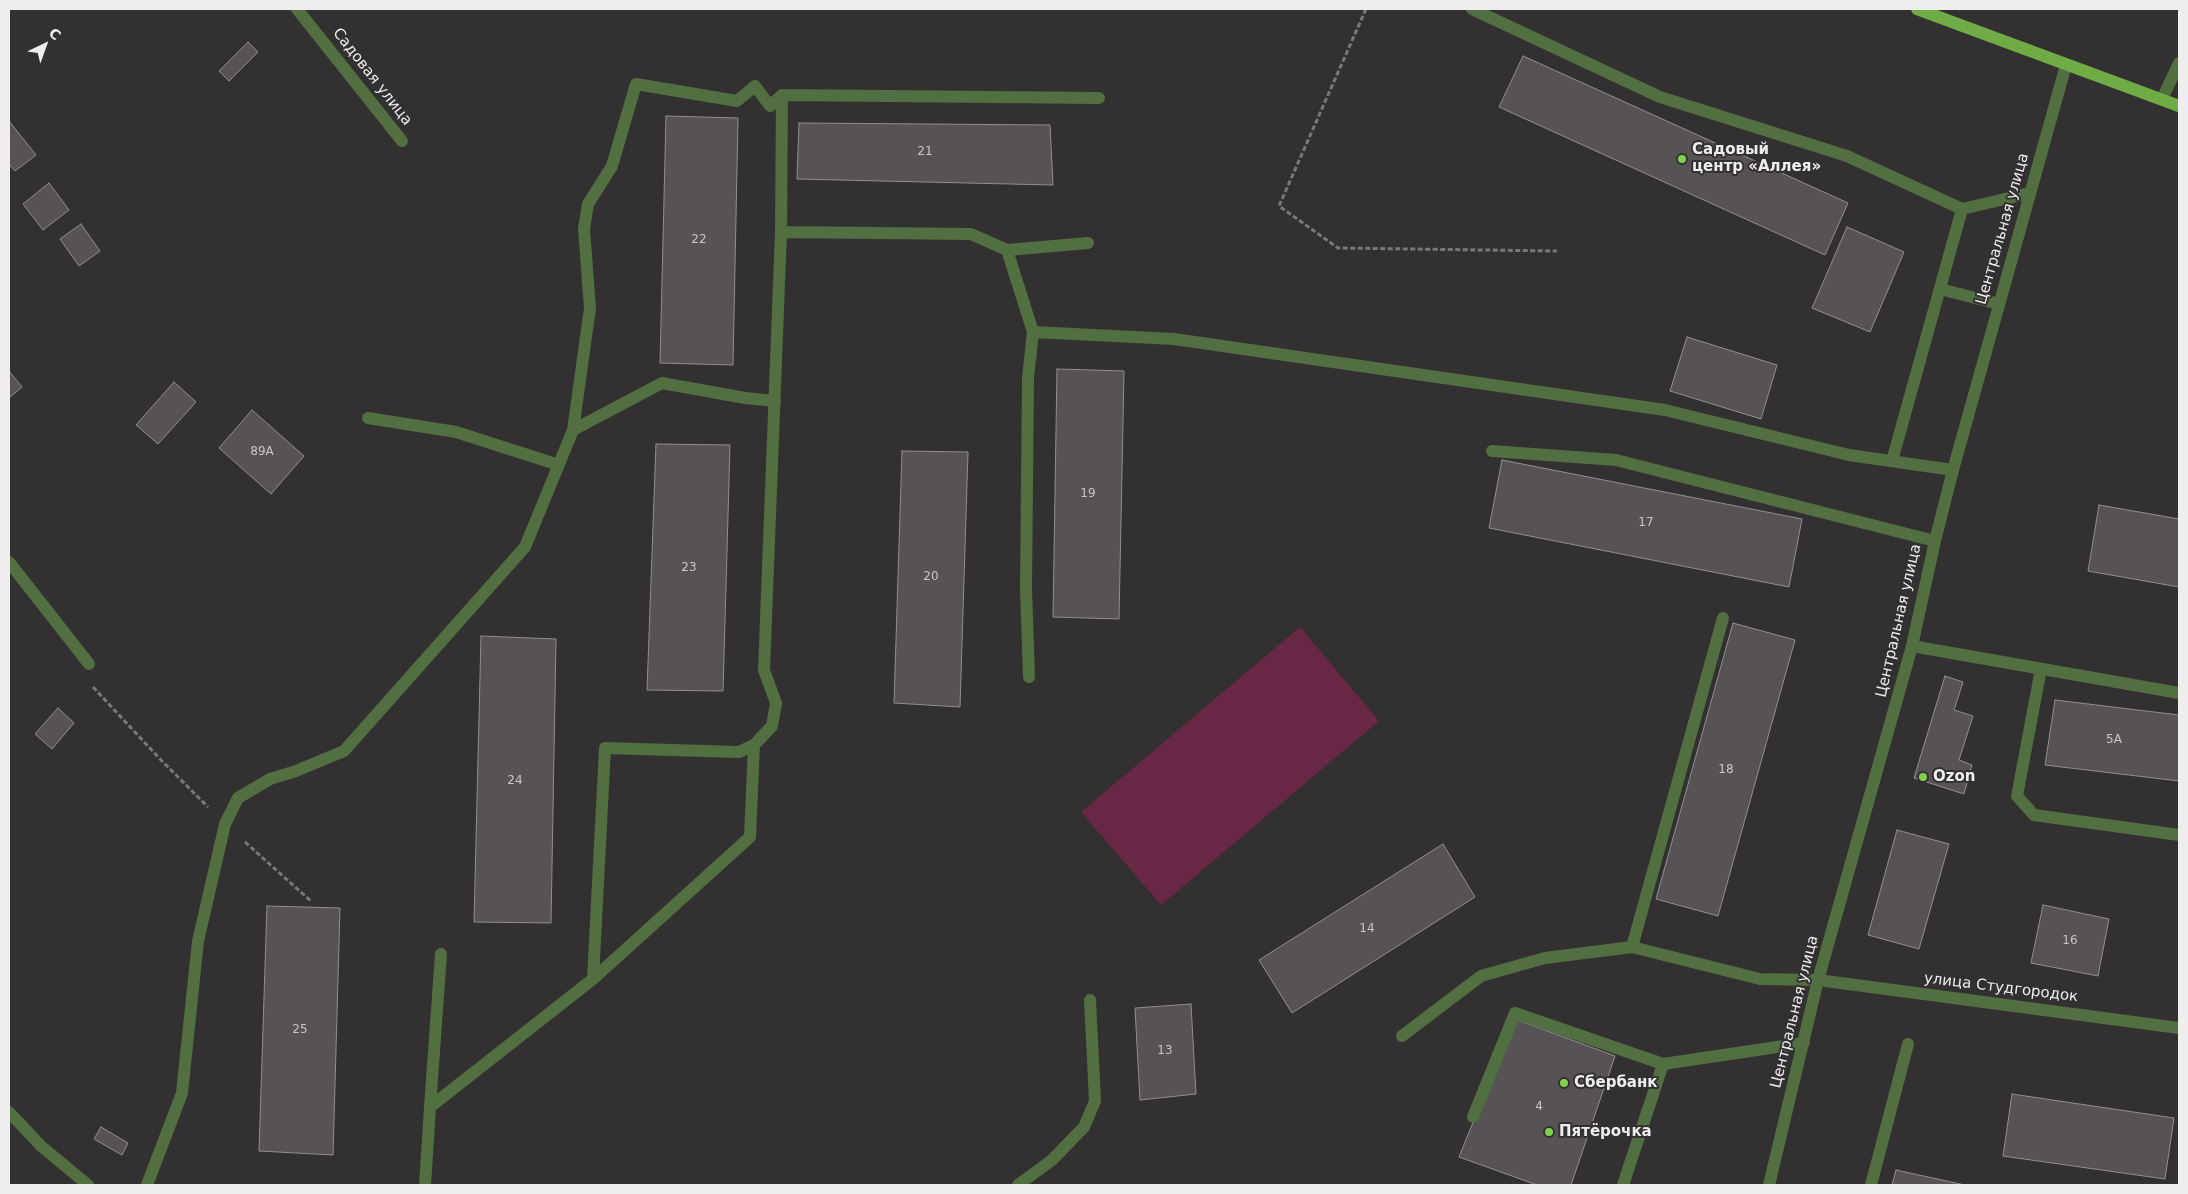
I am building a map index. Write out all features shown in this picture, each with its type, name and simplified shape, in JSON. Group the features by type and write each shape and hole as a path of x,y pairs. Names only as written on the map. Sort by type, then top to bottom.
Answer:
{"main road":[{"path":"1917,9 2179,106"}],"street":[{"name":"Садовая улица","path":"297,9 402,141"},
{"path":"1472,9 1660,97 1847,156 1962,209 2030,193"},
{"path":"2162,99 2179,63"},
{"name":"Центральная улица","path":"1769,1185 1818,980 1912,646 1953,470 2066,65"},
{"path":"147,1185 182,1093 198,941 225,824 238,798 270,779 296,771 344,751 525,546 573,430 590,308 584,229 588,204 612,166 636,84 737,102 755,86 770,106 782,95 1099,98"},
{"path":"593,979 605,748 739,752 754,745 772,726 776,703 764,670 781,232 782,95"},
{"path":"1892,461 1962,209"},
{"path":"781,232 971,234 1006,250 1088,243"},
{"path":"1006,250 1033,332 1028,387 1026,588 1029,677"},
{"path":"1940,289 1999,304"},
{"path":"1033,332 1174,339 1666,410 1849,455 1953,470"},
{"path":"573,430 662,383 745,398 775,401"},
{"path":"368,418 456,432 559,465"},
{"path":"1492,451 1616,460 1935,541"},
{"path":"9,562 89,664"},
{"path":"1402,1036 1481,976 1545,958 1632,947 1722,618"},
{"path":"1912,646 2179,693"},
{"path":"2041,669 2017,796 2034,815 2179,835"},
{"path":"430,1107 593,979 750,837 754,745"},
{"name":"улица Студгородок","path":"1632,947 1760,979 1818,980 2179,1028"},
{"path":"425,1185 441,954"},
{"path":"1018,1185 1052,1160 1084,1127 1095,1101 1090,1000"},
{"path":"1473,1117 1515,1013 1663,1064 1804,1043"},
{"path":"1871,1185 1908,1044"},
{"path":"1623,1185 1663,1064"},
{"path":"9,1112 41,1146 88,1185"}],"path":[{"path":"1366,9 1279,206 1338,248 1557,251"},
{"path":"89,664 85,678 160,759 225,824 312,902"}],"shaded area":[{"path":"1300,627 1379,721 1161,905 1081,812"}],"building":[{"path":"248,42 258,52 229,81 219,71"},
{"name":"Садовый центр «Аллея»","path":"1523,56 1848,203 1825,255 1499,107"},
{"path":"666,116 738,118 733,365 660,363"},
{"path":"9,121 36,155 15,171 9,164"},
{"path":"799,123 1050,125 1053,185 797,179"},
{"path":"49,183 69,210 43,230 23,204"},
{"path":"81,224 100,251 79,266 60,239"},
{"path":"1847,227 1904,252 1870,332 1812,308"},
{"path":"1687,337 1777,365 1761,419 1670,391"},
{"path":"1057,369 1124,371 1119,619 1053,617"},
{"path":"9,371 22,387 9,398"},
{"path":"174,382 196,402 158,444 136,425"},
{"path":"252,410 304,456 271,494 219,448"},
{"path":"656,444 730,445 723,691 647,690"},
{"path":"902,451 968,452 960,707 894,703"},
{"path":"1502,460 1802,519 1789,587 1489,528"},
{"path":"2099,505 2179,519 2179,587 2088,571"},
{"path":"1733,623 1795,640 1718,916 1656,899"},
{"path":"481,636 556,639 551,923 474,922"},
{"path":"1945,676 1963,682 1954,710 1973,716 1959,760 1972,765 1964,794 1914,778"},
{"path":"2055,700 2179,715 2179,781 2045,765"},
{"path":"58,708 74,723 52,749 35,734"},
{"path":"1897,830 1949,844 1919,949 1868,935"},
{"path":"1443,844 1475,897 1292,1013 1259,960"},
{"path":"2043,905 2109,919 2098,976 2031,963"},
{"path":"267,906 340,908 333,1155 259,1151"},
{"path":"1191,1004 1196,1094 1140,1100 1135,1008"},
{"path":"1515,1019 1615,1056 1571,1185 1537,1185 1459,1157"},
{"path":"2012,1094 2174,1118 2165,1179 2003,1156"},
{"path":"101,1127 128,1143 122,1155 94,1139"},
{"path":"1896,1170 1965,1185 1892,1185"}],"place":[{"name":"Садовый центр «Аллея»","path":"1682,159"},
{"name":"Ozon","path":"1923,777"},
{"name":"Сбербанк","path":"1564,1083"},
{"name":"Пятёрочка","path":"1549,1132"}]}
